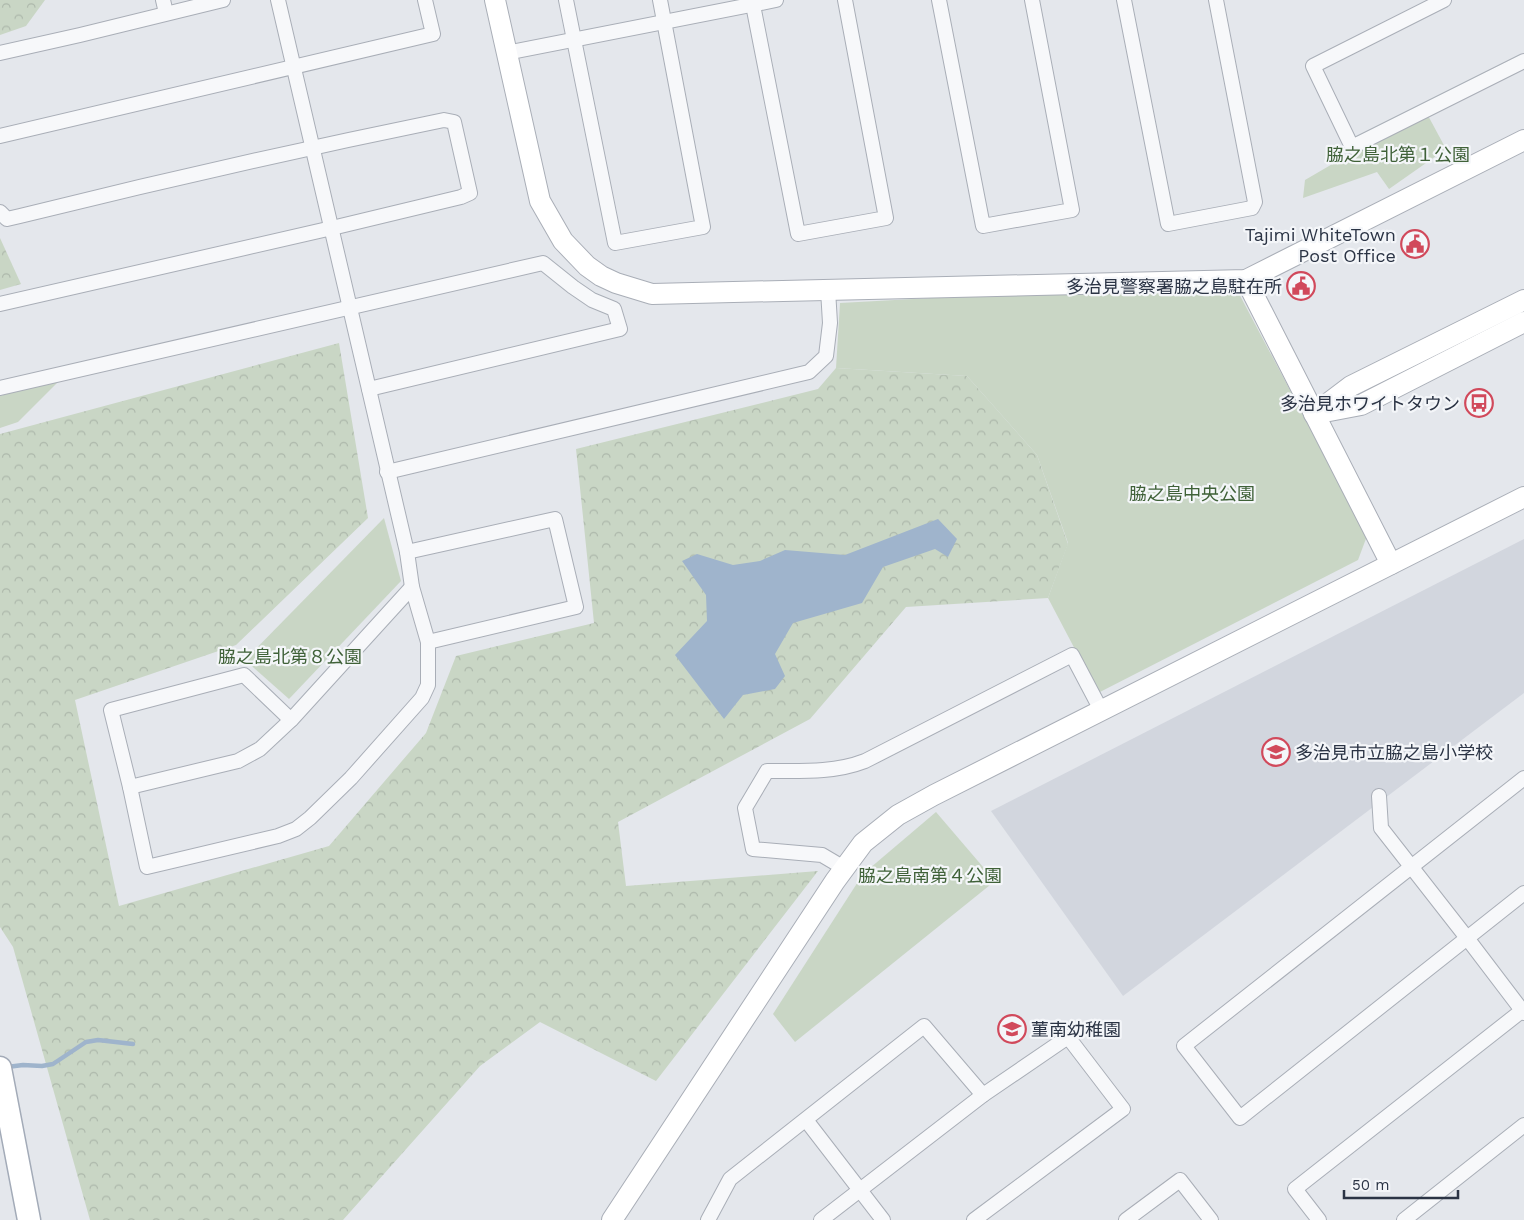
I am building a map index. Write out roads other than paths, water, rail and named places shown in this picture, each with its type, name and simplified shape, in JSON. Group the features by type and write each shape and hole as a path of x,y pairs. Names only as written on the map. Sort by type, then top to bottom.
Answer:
{"main road":[{"path":"1,1073 29,1220"}],"street":[{"path":"0,53 80,35 165,6 223,0"},
{"path":"278,0 407,552 412,587 428,642 428,685 422,698 351,778 296,829 278,836 147,867 111,710 244,675 291,720"},
{"path":"0,136 433,34 425,0"},
{"path":"494,0 540,201 563,241 594,271 616,283 652,294 1246,280 1524,140"},
{"path":"566,0 615,243 703,227 660,0"},
{"path":"506,53 665,22 753,2 776,0"},
{"path":"753,2 798,234 886,218 844,0"},
{"path":"939,0 983,226 1072,210 1032,0"},
{"path":"1124,0 1168,224 1252,208 1255,202 1216,0"},
{"path":"1444,0 1313,66 1352,147 1524,61"},
{"path":"0,212 7,218 20,216 312,147 444,120 454,122 470,193 461,197 332,228 0,304"},
{"path":"0,388 543,263 592,300 614,309 620,329 369,389"},
{"path":"1246,280 1390,564"},
{"path":"387,472 809,372 826,356 830,323 828,290"},
{"path":"1314,414 1351,386 1524,300"},
{"path":"1314,414 1361,405 1524,322"},
{"path":"612,1220 844,868 863,844 898,815 1101,710 1524,497"},
{"path":"407,552 555,519 559,534 576,607 428,642"},
{"path":"130,788 238,761 260,749 291,720 412,587"},
{"path":"844,868 822,855 753,850 745,808 767,771 831,770 857,764 1072,655 1101,710"},
{"path":"1524,778 1184,1046 1240,1118 1524,893"},
{"path":"1319,1220 1295,1190 1523,1011 1381,828 1379,796"},
{"path":"708,1220 730,1179 924,1026 983,1095"},
{"path":"821,1220 983,1095 1068,1037 1123,1109 974,1220"},
{"path":"806,1120 884,1220"},
{"path":"1404,1220 1524,1125"},
{"path":"1126,1220 1180,1180 1211,1220"}],"water":[{"path":"938,519 957,539 948,557 935,549 883,567 862,603 793,623 775,654 785,676 775,689 743,695 724,719 675,655 707,621 706,595 682,561 697,554 733,565 760,561 785,550 845,555"}],"waterway":[{"path":"7,1067 53,1064 86,1042 98,1040 133,1044"}],"place":[{"name":"Tajimi WhiteTown Post Office","path":"1415,244"},
{"name":"多治見警察署脇之島駐在所","path":"1301,286"},
{"name":"多治見ホワイトタウン","path":"1479,403"},
{"name":"多治見市立脇之島小学校","path":"1276,752"},
{"name":"菫南幼稚園","path":"1012,1029"}],"park label":[{"name":"脇之島北第１公園","path":"1398,154"},
{"name":"脇之島中央公園","path":"1192,493"},
{"name":"脇之島北第８公園","path":"290,656"},
{"name":"脇之島南第４公園","path":"930,875"}]}
